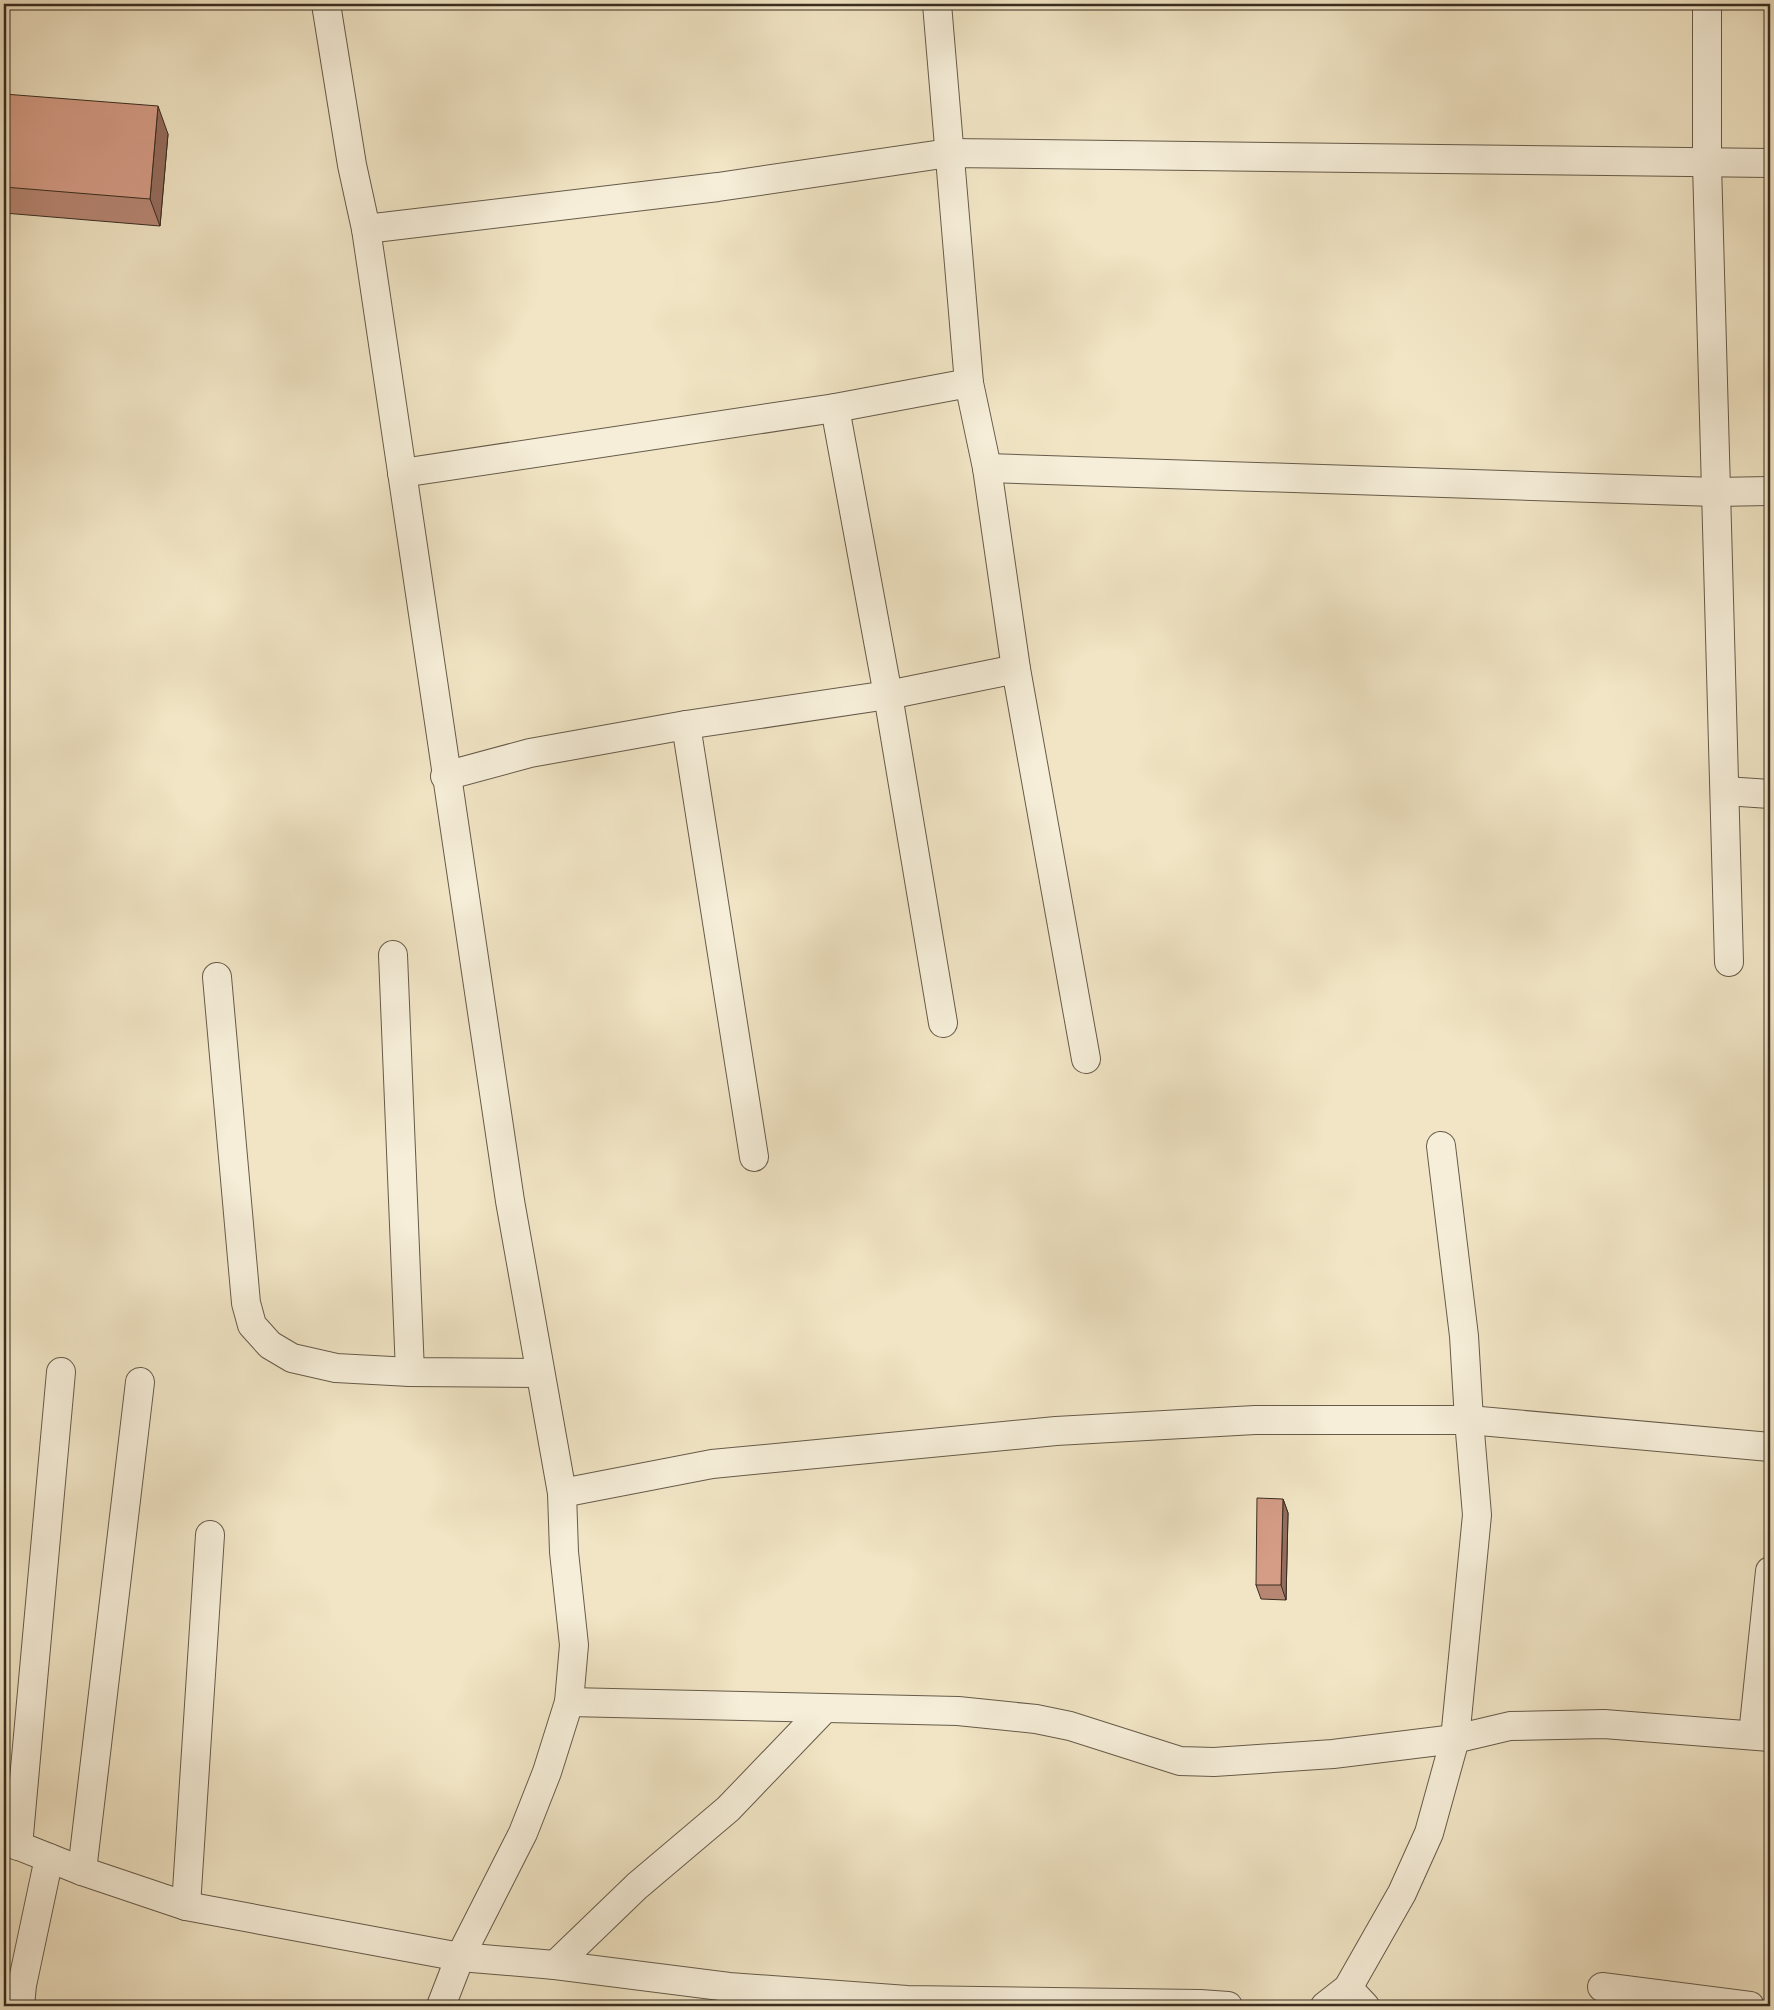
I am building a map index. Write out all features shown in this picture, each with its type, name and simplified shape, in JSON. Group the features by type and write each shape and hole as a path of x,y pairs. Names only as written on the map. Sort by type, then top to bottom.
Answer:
{"street":[{"path":"326,4 352,165 366,229 445,776 510,1201 562,1493 564,1552 574,1645 569,1702 547,1772 523,1832 460,1957 441,2006"},
{"path":"937,4 968,383 988,468 1016,669 1086,1059"},
{"path":"1708,4 1707,164 1730,962"},
{"path":"366,229 718,187 949,153 1707,164 1770,163"},
{"path":"402,473 834,408 968,383"},
{"path":"834,408 888,694 943,1024"},
{"path":"988,468 1715,492 1770,491"},
{"path":"445,776 530,753 686,725 888,694 1016,669"},
{"path":"686,725 754,1157"},
{"path":"1726,791 1770,794"},
{"path":"393,955 410,1372"},
{"path":"217,977 246,1303 252,1325 270,1345 292,1358 336,1368 410,1372 540,1373"},
{"path":"1325,2006 1356,1997 1429,1833 1455,1739 1477,1515 1468,1420 1464,1336 1441,1146"},
{"path":"61,1372 11,1843 82,1871 186,1906 460,1957 555,1965 729,1987 907,2000 1228,2006"},
{"path":"82,1871 140,1382"},
{"path":"562,1493 712,1464 1056,1430 1255,1420 1468,1420 1770,1447"},
{"path":"186,1906 210,1534"},
{"path":"569,1702 958,1711 1036,1719 1070,1726 1180,1761 1214,1762 1332,1754 1455,1739 1510,1726 1604,1724 1762,1736 1770,1571"},
{"path":"555,1965 637,1886 728,1809 825,1708"},
{"path":"20,2006 22,1985 49,1858"},
{"path":"1602,1987 1750,2006"}],"building":[{"path":"4,94 158,106 150,199 4,187"},
{"path":"1257,1498 1283,1499 1281,1585 1256,1585"}]}
